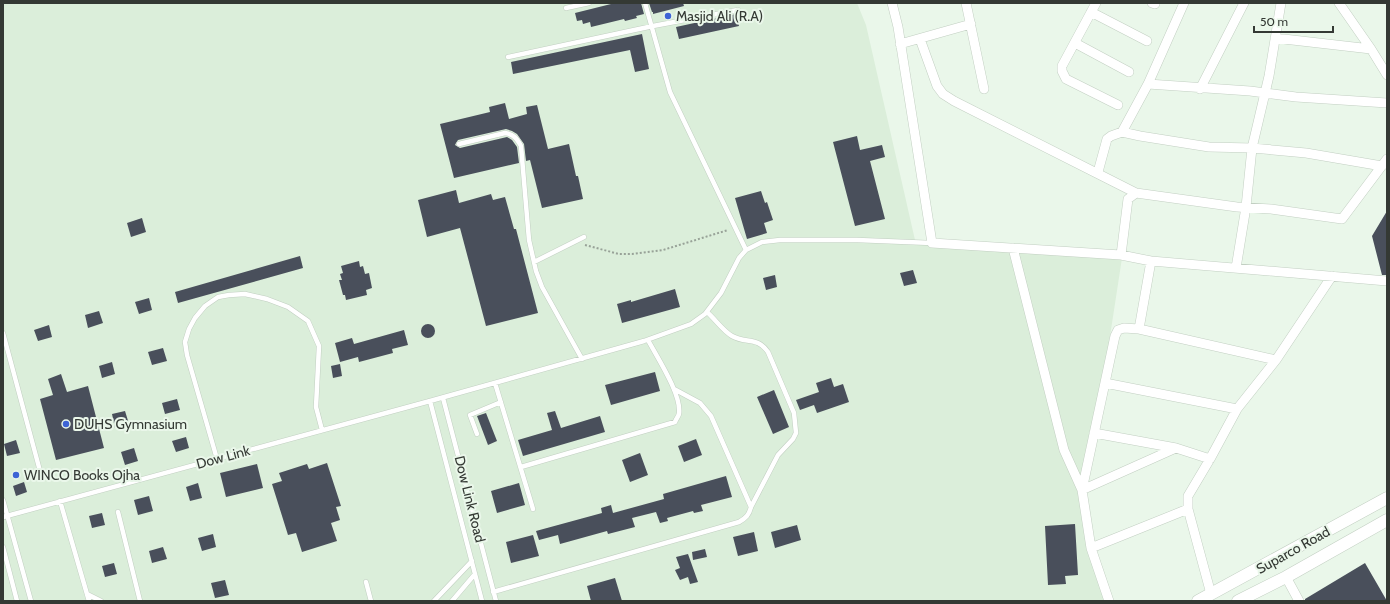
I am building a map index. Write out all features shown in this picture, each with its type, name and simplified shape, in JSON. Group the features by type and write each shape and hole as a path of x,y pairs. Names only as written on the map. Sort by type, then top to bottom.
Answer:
{"main road":[{"name":"Suparco Road","path":"1198,601 1387,498"},
{"name":"Suparco Road","path":"1238,601 1286,577 1387,520"}],"street":[{"path":"892,3 898,27 932,243 1121,255 1151,261 1387,281"},
{"path":"1096,3 1062,66 1062,71 1066,79 1118,105"},
{"path":"1122,132 1148,84 1184,3"},
{"path":"1200,89 1244,3"},
{"path":"1236,268 1246,207 1252,148 1265,93 1281,3"},
{"path":"1339,3 1387,75"},
{"path":"968,5 984,89"},
{"path":"1091,12 1147,41"},
{"path":"900,44 971,24"},
{"path":"1275,38 1371,49"},
{"path":"920,39 937,86 943,94 954,101 1136,192 1342,219 1384,163 1252,148 1209,147 1122,132 1107,139 1098,172"},
{"path":"1075,43 1129,72"},
{"path":"1148,84 1265,93 1296,97 1387,103"},
{"path":"1121,255 1128,199 1136,192"},
{"path":"1013,248 1064,450 1082,490 1091,548 1109,601"},
{"path":"1139,330 1151,261"},
{"path":"1210,594 1188,509 1188,496 1237,409 1276,360 1332,276"},
{"path":"1082,490 1115,336 1118,330 1124,328 1139,330 1276,360"},
{"path":"1105,383 1237,409"},
{"path":"1094,433 1176,448 1210,459"},
{"path":"1082,490 1176,448"},
{"path":"1091,548 1188,509"},
{"path":"1286,577 1299,601"}],"lane":[{"path":"566,8 589,3"},
{"path":"645,3 670,92 746,250 762,242 780,240 857,240 932,243"},
{"path":"508,57 652,26 738,10"},
{"path":"459,144 505,133 510,134 518,140 523,154 529,240 534,262 542,287 582,359"},
{"path":"534,262 584,237"},
{"name":"Dow Link","path":"5,516 443,398 648,340 692,324 707,312 721,293 739,258 746,250"},
{"path":"217,459 187,355 185,342 189,329 195,318 205,306 218,298 229,295 245,294 267,299 288,307 308,321 319,346 316,407 322,430"},
{"path":"493,592 739,522 750,513 751,507 778,455 793,439 796,433 794,413 764,345 759,342 732,336 707,312"},
{"path":"3,333 40,471"},
{"path":"521,467 675,422 679,413 679,404 674,389 648,340"},
{"path":"495,383 533,509"},
{"path":"674,389 700,403 711,416 751,507"},
{"name":"Dow Link Road","path":"443,398 496,601"},
{"name":"Dow Link Road","path":"430,401 482,601"},
{"path":"477,434 471,418 472,414 501,402"},
{"path":"3,500 5,516 31,601"},
{"path":"60,501 89,601"},
{"path":"118,512 140,601"},
{"path":"3,546 17,601"},
{"path":"434,601 472,561"},
{"path":"452,601 475,574"},
{"path":"366,582 371,601"},
{"path":"87,594 101,601"}],"path":[{"path":"575,242 619,254 632,254 663,250 736,228"}],"shaded area":[{"path":"3,3 857,3 866,25 915,240 1122,258 1095,434 1084,488 1090,549 1107,601 3,601"}],"building":[{"path":"615,3 641,3 644,14 636,16 637,18 625,21 624,19 591,27 590,22 583,24 582,20 577,21 575,13"},
{"path":"649,3 683,3 684,6 653,14"},
{"path":"736,14 739,26 679,39 676,27"},
{"path":"642,34 649,69 635,72 630,50 513,74 511,62"},
{"path":"505,103 509,119 527,114 526,107 537,105 548,149 569,144 583,199 542,208 530,160 526,161 524,144 517,134 506,129 458,140 455,145 460,148 507,137 512,140 517,147 519,163 454,178 440,124 490,112 489,107"},
{"path":"857,136 860,150 882,145 885,157 870,161 885,219 855,226 833,142"},
{"path":"456,190 459,203 491,194 493,200 505,197 514,229 516,229 538,313 486,326 460,228 427,237 418,200"},
{"path":"761,191 765,203 767,202 773,220 764,223 767,233 747,239 735,198"},
{"path":"1387,211 1387,275 1382,275 1372,236"},
{"path":"142,218 146,232 131,237 127,223"},
{"path":"300,256 303,268 178,303 175,292"},
{"path":"359,261 360,267 363,266 365,274 369,273 372,288 366,290 367,295 346,300 339,280 342,280 340,274 343,273 341,266"},
{"path":"913,270 917,283 904,286 900,273"},
{"path":"775,275 777,287 766,290 763,278"},
{"path":"675,289 680,307 622,323 617,304 631,300 631,302"},
{"path":"149,298 152,310 139,314 135,302"},
{"path":"99,311 103,323 88,328 85,315"},
{"path":"428,324 433,326 435,331 433,336 428,338 423,336 421,331 423,326"},
{"path":"49,325 52,337 38,341 34,330"},
{"path":"404,330 408,345 392,349 393,353 359,362 358,357 340,362 335,343 352,338 354,344"},
{"path":"163,348 167,361 152,365 148,352"},
{"path":"112,362 115,374 102,378 99,366"},
{"path":"340,364 342,376 333,378 331,366"},
{"path":"655,372 660,391 611,405 605,385"},
{"path":"61,374 67,392 88,386 104,448 56,460 40,399 53,395 48,379"},
{"path":"831,378 834,387 843,384 849,402 817,413 814,405 800,410 796,400 819,392 816,383"},
{"path":"774,390 789,427 773,434 757,397"},
{"path":"177,399 180,410 165,414 162,403"},
{"path":"125,411 129,424 115,428 112,414"},
{"path":"555,411 561,428 600,416 605,432 523,456 518,440 552,430 547,413"},
{"path":"486,413 497,441 488,445 477,416"},
{"path":"186,437 189,448 176,452 172,441"},
{"path":"696,439 702,455 684,462 678,446"},
{"path":"16,440 20,453 7,456 4,444"},
{"path":"134,448 138,461 125,465 121,452"},
{"path":"640,453 648,475 630,482 622,460"},
{"path":"327,463 341,506 336,507 340,520 331,523 337,541 302,552 296,533 288,535 272,484 282,481 279,473 307,464 309,469"},
{"path":"257,464 263,488 226,497 220,473"},
{"path":"726,476 732,497 701,505 703,511 694,513 693,511 667,518 668,521 660,523 656,512 632,518 635,527 608,534 607,531 560,544 558,535 539,540 536,531 602,513 601,508 611,505 613,513 664,499 663,494"},
{"path":"24,482 27,492 16,496 13,486"},
{"path":"198,483 202,498 190,501 186,487"},
{"path":"519,483 525,505 497,513 491,491"},
{"path":"149,496 153,511 138,515 134,500"},
{"path":"102,513 105,525 92,528 89,516"},
{"path":"1075,524 1078,575 1065,576 1066,584 1048,585 1045,526"},
{"path":"797,525 801,540 775,548 771,532"},
{"path":"754,532 758,551 738,556 733,537"},
{"path":"213,534 216,547 202,551 198,538"},
{"path":"533,535 539,556 511,563 506,542"},
{"path":"163,547 167,559 152,563 149,551"},
{"path":"705,549 707,557 693,560 692,552"},
{"path":"688,554 698,582 690,584 688,577 680,580 675,570 680,568 676,557"},
{"path":"114,563 117,574 105,577 102,566"},
{"path":"1365,563 1387,601 1305,601 1305,599"},
{"path":"615,578 622,601 591,601 587,586"},
{"path":"225,580 229,595 215,598 211,583"}],"place":[{"name":"Masjid Ali (R.A)","path":"668,16"},
{"name":"DUHS Gymnasium","path":"66,424"},
{"name":"WINCO Books Ojha","path":"16,475"}]}
